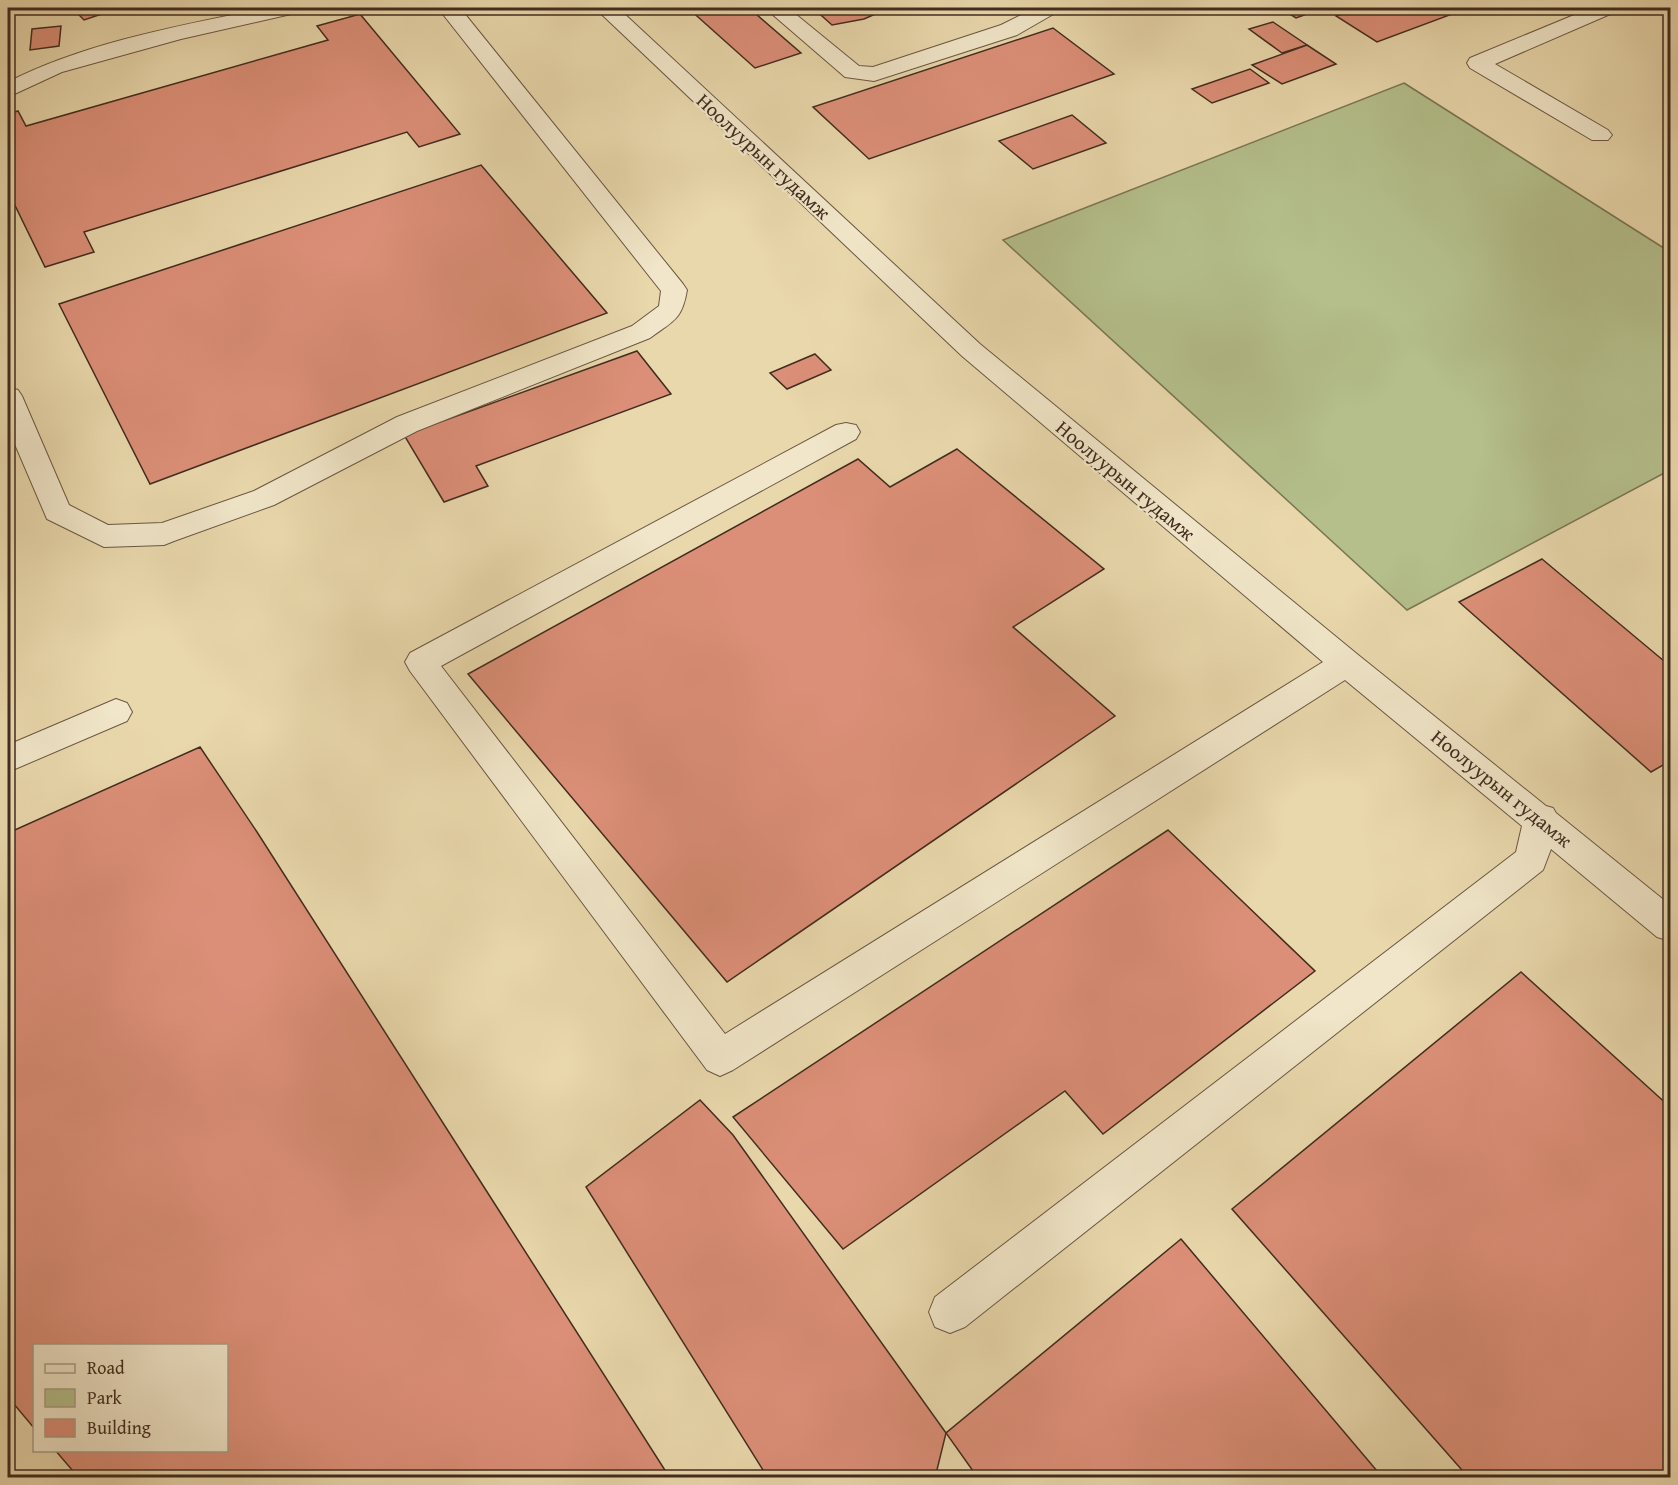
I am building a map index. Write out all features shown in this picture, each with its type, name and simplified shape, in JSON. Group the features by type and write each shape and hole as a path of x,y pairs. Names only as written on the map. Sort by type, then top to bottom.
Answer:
{"street":[{"path":"8,90 54,67 177,33 293,8"},
{"path":"8,396 57,512 104,536 164,534 264,498 407,423 641,332 671,309 674,290 449,8"},
{"name":"Ноолуурын гудамж","path":"606,8 971,350 1346,663 1541,818 1671,926"},
{"path":"776,8 853,72 874,74 1009,30 1050,8"},
{"path":"1600,135 1478,63 1608,8"},
{"path":"846,432 422,662 720,1058 1346,663"},
{"path":"8,759 116,712"},
{"path":"950,1312 1531,860 1541,818"}],"green space":[{"path":"1404,83 1670,252 1670,470 1407,610 1003,240"}],"building":[{"path":"72,8 120,8 84,20"},
{"path":"688,8 749,8 801,53 755,68"},
{"path":"813,8 889,8 864,19 832,25"},
{"path":"1280,8 1324,8 1296,18"},
{"path":"1361,8 1445,8 1455,13 1377,42 1336,16"},
{"path":"360,14 460,134 419,147 407,132 84,232 94,252 45,267 8,191 8,114 18,111 26,126 328,40 317,26"},
{"path":"1273,22 1307,45 1282,53 1249,29"},
{"path":"61,26 59,46 30,50 32,29"},
{"path":"1053,28 1114,74 869,159 813,107"},
{"path":"1307,45 1336,64 1282,84 1252,65"},
{"path":"1250,69 1269,83 1212,103 1192,89"},
{"path":"1072,115 1106,143 1033,169 999,141"},
{"path":"481,165 607,313 150,484 59,304"},
{"path":"637,351 671,394 476,466 488,486 444,502 404,435"},
{"path":"815,354 831,370 787,389 770,373"},
{"path":"957,449 1104,569 1013,627 1115,716 727,982 468,674 858,459 890,487"},
{"path":"1542,559 1670,666 1670,761 1651,772 1459,602"},
{"path":"200,747 257,832 670,1478 79,1478 57,1452 228,1452 228,1344 33,1344 33,1427 8,1397 8,833"},
{"path":"1168,830 1315,971 1103,1134 1065,1091 843,1249 733,1117"},
{"path":"1521,972 1670,1107 1670,1478 1469,1478 1232,1209"},
{"path":"700,1100 733,1135 946,1433 935,1478 768,1478 586,1187"},
{"path":"1181,1239 1383,1478 978,1478 946,1433"}]}
